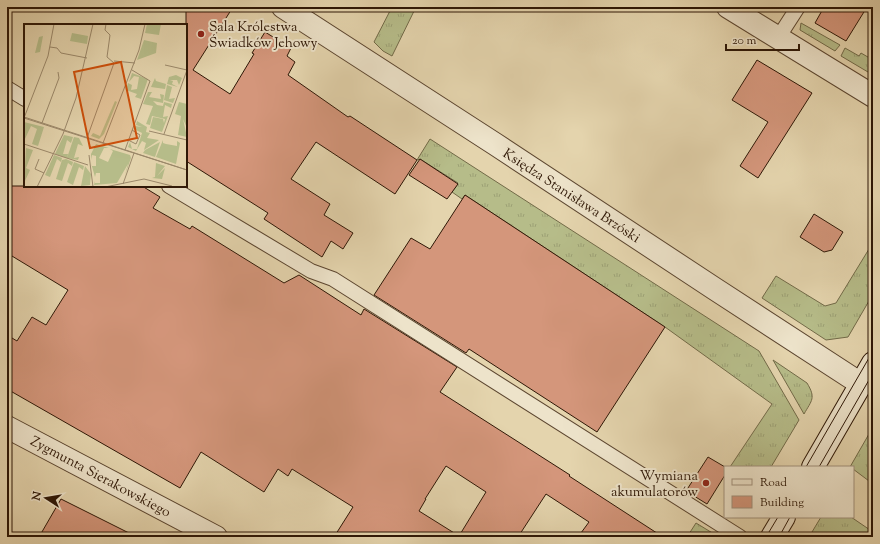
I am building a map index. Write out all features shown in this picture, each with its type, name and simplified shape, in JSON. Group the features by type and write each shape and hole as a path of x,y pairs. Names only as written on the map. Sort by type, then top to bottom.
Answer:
{"street":[{"name":"Księdza Stanisława Brzóski","path":"283,7 861,384"},
{"path":"728,7 873,96"},
{"path":"814,466 873,363"},
{"name":"Zygmunta Sierakowskiego","path":"7,427 216,537"},
{"path":"772,537 783,518"}],"lane":[{"path":"778,38 798,7"},
{"path":"7,88 24,98"},
{"path":"172,187 311,271 333,279 740,537"}],"green space":[{"path":"392,7 416,7 392,56 383,51 374,42"},
{"path":"801,23 840,45 835,51 800,30"},
{"path":"845,48 859,56 861,53 873,60 873,75 841,56"},
{"path":"430,139 759,351 799,420 772,466 731,466 772,404 665,327 465,195 462,199 452,192 458,183 420,159 417,160"},
{"path":"869,249 873,251 873,294 848,337 826,340 762,298 776,276 825,306 836,303"},
{"path":"773,360 807,383 812,399 804,414"},
{"path":"873,427 873,484 854,470 854,466 851,466"},
{"path":"820,518 852,518 873,532 872,537 809,537"},
{"path":"696,523 719,537 687,537"}],"building":[{"path":"186,7 233,7 193,70 230,94 254,54 252,53 265,32 291,48 287,56 295,62 288,75 348,117 350,116 417,160 395,194 316,142 291,179 330,204 324,215 353,233 343,249 331,241 322,257 264,219 268,213 187,162"},
{"path":"824,7 867,7 846,41 815,23"},
{"path":"757,60 812,93 758,178 740,166 768,122 732,100"},
{"path":"420,159 458,184 447,199 409,175"},
{"path":"7,186 144,187 160,197 153,208 190,229 192,226 284,283 299,275 361,315 364,309 457,367 440,392 570,475 569,476 663,537 578,537 589,522 546,494 518,537 334,537 353,507 292,469 288,476 278,469 264,492 201,452 180,488 7,389 7,335 17,341 32,317 46,325 68,290 7,253","holes":["446,466 486,492 459,536 419,511"]},
{"path":"465,195 665,327 597,432 469,349 466,353 374,295 411,238 430,249"},
{"path":"814,214 843,232 832,250 824,252 800,237"},
{"name":"Wymiana akumulatorów","path":"708,457 724,466 724,477 707,504 686,491"},
{"path":"61,499 137,537 39,537"}],"tram line":[{"path":"807,466 873,351"},
{"path":"820,466 873,373"},
{"path":"766,537 777,518"},
{"path":"779,537 789,518"}],"place":[{"name":"Sala Królestwa Świadków Jehowy","path":"201,34"},
{"name":"Wymiana akumulatorów","path":"706,483"}]}
